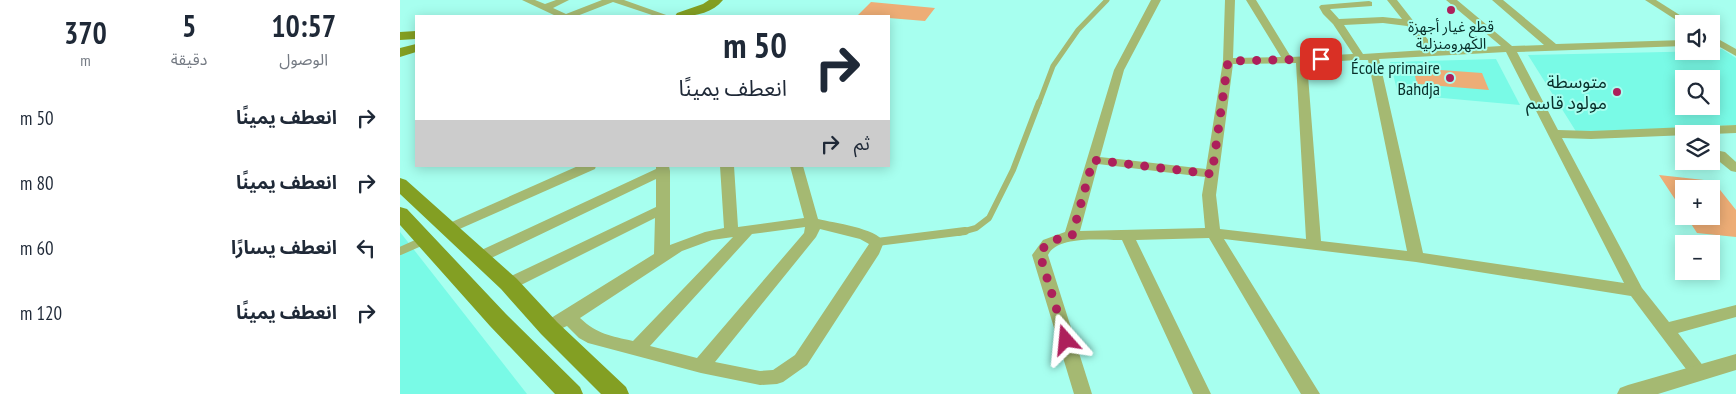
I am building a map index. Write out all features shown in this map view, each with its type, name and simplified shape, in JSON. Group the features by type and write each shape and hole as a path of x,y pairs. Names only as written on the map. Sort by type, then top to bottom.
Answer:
{"main road":[{"path":"685,15 708,7 717,0"},
{"path":"400,184 509,284 549,328 617,394"},
{"path":"400,212 498,320 571,394"}],"street":[{"path":"527,0 561,15"},
{"path":"544,8 564,0"},
{"path":"572,15 610,0"},
{"path":"616,0 661,15"},
{"path":"1072,236 1119,70 1156,0"},
{"path":"1230,0 1228,61 1209,195 1214,233 1311,394"},
{"path":"1251,0 1295,60 1314,246"},
{"path":"1392,0 1433,53"},
{"path":"1451,0 1510,49 1636,291 1698,372"},
{"path":"1497,0 1554,48"},
{"path":"1650,0 1675,15"},
{"path":"1383,20 1368,2 1324,7 1326,12 1367,57 1416,257"},
{"path":"1337,22 1383,20 1410,23"},
{"path":"1720,41 1736,42"},
{"path":"1228,61 1295,60 1510,49 1675,44"},
{"path":"1720,44 1736,53"},
{"path":"1555,134 1591,135 1736,129"},
{"path":"1720,155 1736,168"},
{"path":"1093,160 1212,174"},
{"path":"450,228 588,167"},
{"path":"727,167 731,232"},
{"path":"701,366 811,234 813,226 796,167"},
{"path":"480,257 662,168 662,257"},
{"path":"509,284 663,209"},
{"path":"549,328 692,240 731,232 811,222 865,235 878,242 801,360 777,377 760,378 701,366 590,336 569,317"},
{"path":"636,349 748,230"},
{"path":"1084,394 1040,255 1042,248 1048,242 1072,236 1214,233 1416,257 1636,291"},
{"path":"1127,235 1202,394"},
{"path":"1665,330 1736,311"},
{"path":"1628,394 1736,362"}],"lane":[{"path":"878,242 962,232 976,228 989,218 1013,170 1053,66 1078,30 1107,0"},
{"path":"400,251 425,240"}],"shaded area":[{"path":"871,2 935,8 925,21 890,18 890,15 858,15"},
{"name":"متوسطة مولود قاسم","path":"1720,49 1722,49 1736,58 1736,125 1675,125 1675,128 1577,133 1528,55 1675,52 1675,60 1720,60"},
{"name":"École primaire Bahdja","path":"1496,59 1520,105 1398,94 1390,62"},
{"path":"1413,68 1482,73 1489,90 1417,84"},
{"path":"1659,175 1704,180 1675,180 1675,199"},
{"path":"1720,190 1736,210 1736,237 1697,233 1692,225 1720,225"},
{"path":"400,232 411,246 527,394 400,394"}],"place":[{"name":"قطع غيار أجهزة الكهرومنزلية","path":"1451,10"},
{"name":"École primaire Bahdja","path":"1450,78"},
{"name":"متوسطة مولود قاسم","path":"1617,92"}],"route":[{"path":"1066,340 1040,255 1042,248 1048,242 1072,236 1093,160 1212,174 1228,61 1321,59"}]}
